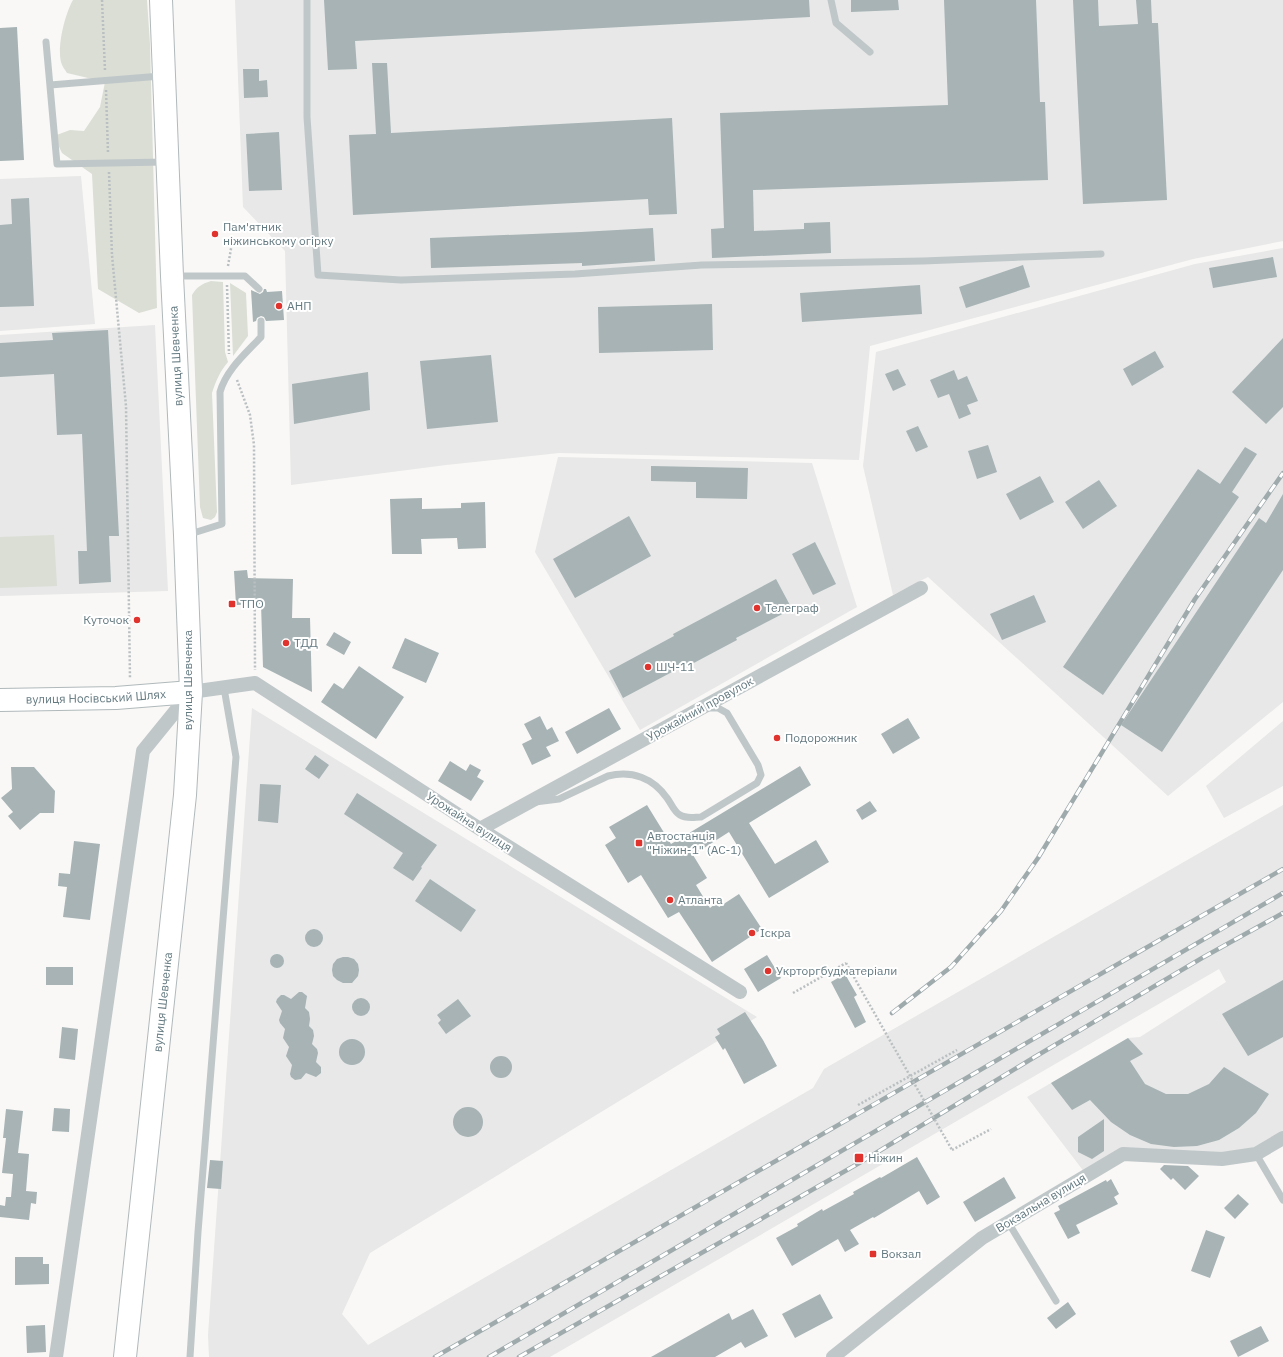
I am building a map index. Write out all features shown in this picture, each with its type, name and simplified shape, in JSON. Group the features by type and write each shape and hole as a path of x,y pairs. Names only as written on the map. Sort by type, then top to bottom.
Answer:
{"main road":[{"name":"вулиця Шевченка","path":"125,1357 185,795 191,692 161,0"},
{"name":"вулиця Носівський Шлях","path":"0,700 131,697 191,692"}],"street":[{"name":"Урожайний провулок","path":"480,829 921,588"},
{"path":"56,1357 143,751 191,692 255,683"},
{"name":"Урожайна вулиця","path":"255,683 480,829 740,992"},
{"name":"Вокзальна вулиця","path":"833,1357 982,1238 1123,1154 1222,1159 1256,1154 1283,1138"}],"lane":[{"path":"307,0 307,117 318,275 409,280 575,274 702,265 1101,254"},
{"path":"831,0 836,23 870,52"},
{"path":"46,42 57,164 168,162"},
{"path":"50,85 106,82 164,76"},
{"path":"172,276 245,276 259,289"},
{"path":"185,535 222,524 220,392 222,385 233,368 261,337 260,321"},
{"path":"190,1357 200,1208 236,757 224,688"},
{"path":"529,802 544,802 559,799 608,776 624,774 650,780 658,787 681,816 693,818 701,817 757,783 760,780 761,775 758,765 727,714 718,708 694,712"},
{"path":"1256,1154 1283,1200"},
{"path":"1008,1222 1056,1301"}],"path":[{"path":"102,0 112,254 126,406 131,697"},
{"path":"233,237 226,276 229,352 233,368 250,415 254,445 255,683"},
{"path":"793,993 846,963 952,1150 991,1129"},
{"path":"858,1105 957,1050"}],"shaded area":[{"path":"73,0 147,0 150,44 157,308 139,313 98,289 92,174 62,153 54,136 70,130 84,131 100,107 105,82 67,73 61,63 60,48 62,30"},
{"path":"235,0 1283,0 1283,241 1193,259 870,346 859,460 559,453 446,465 291,485 285,251 243,207"},
{"path":"81,176 95,324 0,331 0,179"},
{"path":"1283,248 1283,702 1168,796 928,577 893,595 863,466 876,352 1195,264"},
{"path":"211,281 223,282 225,352 228,362 218,376 212,393 217,512 215,517 211,520 203,518 200,507 192,295 200,286"},
{"path":"230,283 246,293 248,336 233,356"},
{"path":"155,325 168,591 0,596 0,335"},
{"path":"558,457 812,463 857,607 640,730 535,552"},
{"path":"54,535 57,586 0,588 0,537"},
{"path":"252,708 757,1017 370,1253 342,1314 368,1345 813,1088 824,1069 1283,805 1283,1134 1248,1150 1209,1153 1140,1149 1085,1173 1027,1097 1128,1038 1140,1037 1226,982 1219,969 550,1357 209,1357 208,1335"},
{"path":"1283,721 1283,786 1224,818 1206,786"}],"building":[{"path":"324,0 809,0 810,17 355,41 357,69 328,70"},
{"path":"851,0 898,0 899,10 851,12"},
{"path":"944,0 1036,0 1040,102 1045,102 1048,180 753,190 754,231 804,229 804,223 830,222 831,253 712,258 711,229 724,228 720,113 948,105"},
{"path":"1073,0 1098,0 1099,26 1138,24 1136,0 1151,0 1152,23 1158,23 1167,200 1083,204"},
{"path":"17,27 24,160 0,161 0,28"},
{"path":"372,63 387,63 391,133 672,118 677,214 649,215 648,199 353,215 349,135 376,134"},
{"path":"243,69 259,69 259,81 267,80 268,97 244,98"},
{"path":"279,132 282,190 249,191 246,134"},
{"path":"29,198 34,306 0,307 0,225 12,224 11,199"},
{"path":"653,228 655,261 582,266 582,263 431,268 430,238"},
{"path":"1273,257 1277,277 1213,288 1209,268"},
{"path":"1023,265 1030,287 966,308 959,287"},
{"path":"920,285 922,314 802,322 800,293"},
{"path":"264,289 266,289 267,292 282,291 284,320 266,321 264,317 261,316 253,322 251,290 260,294"},
{"path":"712,304 713,350 599,353 598,307"},
{"path":"108,330 119,536 109,536 111,582 79,584 78,551 87,551 82,434 57,435 54,374 0,377 0,343 53,340 52,333"},
{"path":"1283,338 1283,407 1266,424 1232,392"},
{"path":"1155,351 1164,367 1132,386 1123,369"},
{"path":"491,355 498,422 427,429 420,361"},
{"path":"898,369 906,385 893,391 885,374"},
{"path":"954,370 958,380 967,376 978,401 967,405 971,414 959,419 949,394 938,398 930,380"},
{"path":"368,372 370,410 294,424 292,384"},
{"path":"918,426 928,447 916,452 906,431"},
{"path":"988,445 997,472 977,479 968,451"},
{"path":"1245,447 1257,454 1232,492 1239,497 1103,695 1063,667 1198,469 1220,484"},
{"path":"651,466 748,468 747,499 696,498 696,482 651,481"},
{"path":"1040,476 1054,502 1020,520 1006,494"},
{"path":"1099,480 1117,506 1083,529 1065,502"},
{"path":"1283,494 1283,570 1162,752 1121,725 1259,518 1266,523"},
{"path":"422,498 422,509 461,508 461,503 485,502 486,548 458,549 457,538 421,539 422,554 392,554 390,499"},
{"path":"629,516 651,556 575,598 553,559"},
{"path":"815,542 836,584 813,595 792,554"},
{"path":"247,570 248,578 293,579 292,618 310,618 312,692 263,667 261,604 236,605 234,571"},
{"path":"776,579 792,609 736,638 737,640 690,665 689,663 623,698 609,671 674,636 673,634"},
{"path":"1034,595 1046,622 1002,640 990,614"},
{"path":"334,632 351,642 344,655 326,645"},
{"path":"405,638 439,653 426,683 392,668"},
{"path":"359,666 404,697 376,739 321,702 334,683 343,689"},
{"path":"609,708 621,729 577,754 565,732"},
{"path":"540,716 547,730 552,727 559,741 546,747 551,756 532,765 522,744 532,739 524,724"},
{"path":"908,718 920,738 893,754 881,734"},
{"path":"315,755 329,765 319,779 305,769"},
{"path":"450,761 466,771 470,764 481,770 477,777 484,781 471,801 438,781"},
{"name":"Автостанція \"Ніжин-1\" (АС-1)","path":"800,766 811,785 749,823 775,864 816,840 829,862 769,898 729,832 693,855 707,878 696,885 710,908 716,903 719,907 739,894 762,929 712,962 679,912 668,918 641,875 628,883 605,845 616,838 609,827 647,805 671,844"},
{"path":"11,767 34,767 55,791 54,813 40,813 20,830 8,816 13,812 1,798 12,789"},
{"path":"260,784 281,785 278,823 258,821"},
{"path":"357,793 437,845 413,881 393,868 403,853 344,814"},
{"path":"870,801 877,811 862,820 856,810"},
{"path":"74,841 100,844 90,920 63,917 67,887 58,886 59,873 70,874"},
{"path":"430,879 476,910 461,932 415,901"},
{"path":"314,929 320,932 323,938 320,944 314,947 308,944 305,938 308,932"},
{"path":"277,954 282,956 284,961 282,966 277,968 272,966 270,961 272,956"},
{"path":"767,955 781,978 758,992 744,969"},
{"path":"343,957 354,959 358,964 358,976 352,983 343,983 333,976 333,964 337,959"},
{"path":"46,967 73,967 73,985 46,985"},
{"path":"845,974 857,995 854,997 866,1022 855,1028 831,982"},
{"path":"1283,980 1283,1037 1248,1056 1222,1014"},
{"path":"299,992 302,992 307,996 305,1008 309,1012 309,1026 313,1030 314,1036 312,1044 317,1049 318,1053 316,1062 321,1067 321,1073 316,1077 306,1073 301,1079 295,1080 291,1077 290,1074 292,1065 286,1056 289,1047 283,1038 285,1029 279,1020 282,1011 276,1002 281,995 291,999"},
{"path":"361,998 367,1001 370,1007 367,1013 361,1016 355,1013 352,1007 355,1001"},
{"path":"458,999 471,1016 446,1034 438,1023 441,1020 437,1015"},
{"path":"745,1012 763,1040 777,1066 744,1084 725,1048 723,1050 715,1037 720,1034 717,1029"},
{"path":"62,1027 78,1029 75,1060 59,1058"},
{"path":"1128,1038 1143,1054 1130,1061 1145,1084 1166,1094 1188,1094 1209,1084 1224,1067 1269,1094 1256,1113 1239,1128 1219,1140 1197,1146 1174,1147 1151,1144 1130,1135 1111,1122 1090,1100 1072,1110 1051,1083"},
{"path":"352,1039 361,1043 365,1052 361,1061 352,1065 343,1061 339,1052 343,1043"},
{"path":"501,1056 509,1059 512,1067 509,1075 501,1078 493,1075 490,1067 493,1059"},
{"path":"468,1107 479,1111 483,1122 479,1133 468,1137 457,1133 453,1122 457,1111"},
{"path":"54,1108 70,1109 69,1132 52,1131"},
{"path":"6,1109 23,1111 18,1153 29,1154 26,1191 37,1192 36,1204 31,1203 29,1220 0,1217 0,1205 5,1206 6,1197 11,1197 13,1174 2,1173 6,1138 3,1138"},
{"path":"1104,1119 1104,1151 1092,1159 1078,1152 1078,1137"},
{"path":"917,1157 940,1197 927,1205 919,1191 874,1218 873,1217 850,1230 859,1244 845,1252 838,1239 792,1266 776,1238 798,1226 797,1224 822,1209 823,1211 854,1194 853,1192"},
{"path":"210,1160 223,1161 221,1189 207,1188"},
{"path":"1164,1165 1188,1166 1199,1176 1185,1190 1173,1178 1171,1180 1160,1169"},
{"path":"1004,1177 1016,1198 975,1222 963,1202"},
{"path":"1111,1179 1119,1194 1114,1197 1118,1204 1076,1225 1080,1233 1068,1239 1054,1213 1060,1210 1058,1206 1106,1180 1107,1182"},
{"path":"1238,1194 1249,1204 1235,1219 1224,1208"},
{"path":"1206,1230 1225,1237 1210,1278 1191,1271"},
{"path":"15,1257 43,1257 43,1264 49,1264 49,1284 15,1285"},
{"path":"820,1294 833,1318 795,1338 782,1314"},
{"path":"1068,1302 1076,1314 1056,1329 1047,1318"},
{"path":"753,1309 768,1336 745,1348 741,1342 715,1357 651,1357 729,1313 732,1320"},
{"path":"45,1325 46,1352 27,1353 26,1326"},
{"path":"1261,1326 1269,1341 1238,1357 1230,1341"}],"railway":[{"path":"892,1013 951,967 1001,911 1038,858 1195,599 1283,473"},
{"path":"435,1357 1283,869"},
{"path":"489,1357 1283,893"},
{"path":"519,1357 861,1162 1202,958 1283,913"}],"place":[{"name":"Пам'ятник ніжинському огірку","path":"215,234"},
{"name":"АНП","path":"279,306"},
{"name":"ТПО","path":"232,604"},
{"name":"Телеграф","path":"757,608"},
{"name":"Куточок","path":"137,620"},
{"name":"ТДД","path":"286,643"},
{"name":"ШЧ-11","path":"648,667"},
{"name":"Подорожник","path":"777,738"},
{"name":"Автостанція \"Ніжин-1\" (АС-1)","path":"639,843"},
{"name":"Атланта","path":"670,900"},
{"name":"Іскра","path":"752,933"},
{"name":"Укрторгбудматеріали","path":"768,971"},
{"name":"Ніжин","path":"859,1158"},
{"name":"Вокзал","path":"873,1254"}]}
